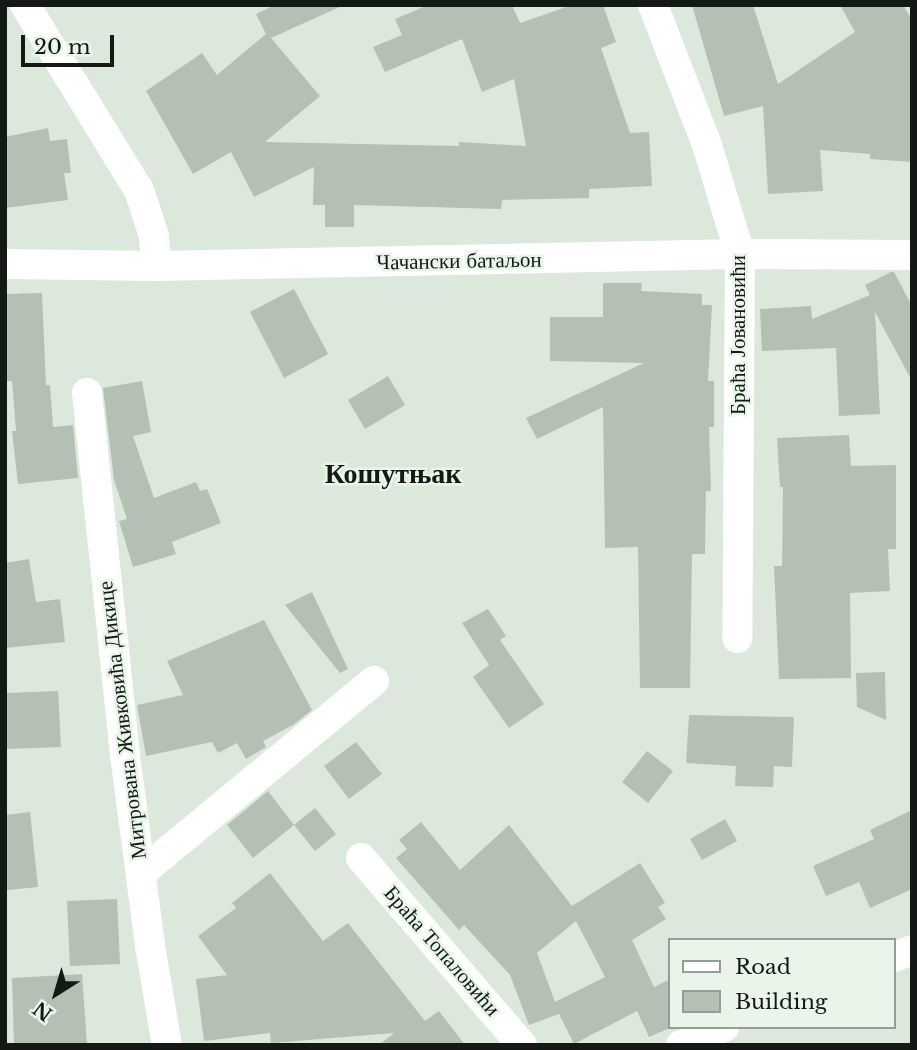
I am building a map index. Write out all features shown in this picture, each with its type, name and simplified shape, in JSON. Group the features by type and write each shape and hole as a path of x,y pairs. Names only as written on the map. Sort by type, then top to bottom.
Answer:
{"street":[{"path":"25,5 139,190 154,236 156,266"},
{"name":"Браћа Јовановићи","path":"653,5 702,133 740,254 737,638"},
{"name":"Чачански батаљон","path":"5,264 156,266 740,254 912,255"},
{"name":"Митрована Живковића Дикице","path":"87,393 108,620 150,946 167,1045"},
{"path":"141,873 374,681"},
{"name":"Браћа Топаловићи","path":"361,858 522,1045"},
{"path":"681,1045 719,1029"}],"building":[{"path":"275,5 344,5 271,38 320,96 265,142 459,146 459,142 526,146 514,79 482,92 462,39 385,72 373,47 402,35 395,19 428,5 512,5 520,23 572,5 603,5 616,42 601,48 630,133 649,132 652,186 589,189 589,198 502,200 501,209 354,205 354,227 325,227 325,205 313,205 314,167 254,197 231,152 193,174 146,91 202,53 217,75 266,34 256,14"},
{"path":"692,5 753,5 778,84 855,32 840,5 903,5 912,20 912,162 870,159 870,154 820,150 823,191 768,194 763,106 724,116"},
{"path":"48,128 50,141 67,139 71,173 64,173 68,200 5,208 5,137"},
{"path":"894,272 912,306 912,381 875,312 880,414 839,416 836,348 762,351 760,309 811,306 812,319 870,295 865,285"},
{"path":"603,283 642,283 641,291 702,294 702,305 712,305 708,381 714,381 714,427 709,427 711,491 706,491 705,554 692,554 690,688 640,688 638,547 605,548 603,407 537,439 526,418 644,363 550,361 550,317 603,317"},
{"path":"294,289 328,354 284,378 250,312"},
{"path":"42,293 46,385 50,385 53,427 73,425 78,478 18,484 12,431 16,431 12,381 5,381 5,294"},
{"path":"388,376 405,405 365,429 348,400"},
{"path":"142,381 151,432 133,436 154,498 196,482 200,491 207,489 221,523 172,542 176,554 133,567 119,521 127,519 114,480 103,388"},
{"path":"849,435 851,466 896,465 896,549 888,549 890,591 850,593 851,678 779,679 774,566 782,566 783,487 780,487 777,438"},
{"path":"29,559 36,602 60,599 65,642 5,648 5,563"},
{"path":"312,592 348,669 340,673 285,605"},
{"path":"488,609 506,636 500,640 544,704 509,728 473,677 489,665 462,623"},
{"path":"264,620 312,710 293,725 263,741 266,747 246,759 237,743 218,753 212,742 146,756 137,705 183,695 167,661"},
{"path":"885,672 886,720 857,707 856,673"},
{"path":"58,691 61,747 5,749 5,693"},
{"path":"689,715 794,717 792,767 774,766 773,787 735,786 736,766 686,763"},
{"path":"356,742 382,774 349,799 324,766"},
{"path":"647,751 673,771 648,803 622,782"},
{"path":"268,791 294,825 253,858 227,825"},
{"path":"315,808 336,834 315,851 294,825"},
{"path":"912,810 912,889 870,908 859,882 826,896 813,866 874,839 870,830"},
{"path":"30,812 38,887 7,890 5,815"},
{"path":"725,819 737,841 702,860 690,839"},
{"path":"421,822 460,870 509,825 572,906 640,863 665,903 658,907 666,919 632,940 654,987 668,980 668,1029 649,1037 637,1011 574,1044 559,1014 529,1025 510,975 464,925 459,930 396,858 407,849 399,840","holes":["576,921 605,977 555,1002 537,953"]},
{"path":"270,873 323,941 348,923 425,1021 439,1011 465,1045 379,1045 394,1033 271,1043 270,1033 204,1041 196,979 227,975 198,936 236,908 232,903"},
{"path":"117,899 120,964 70,966 67,901"},
{"path":"82,974 87,1045 14,1045 12,978"}],"district":[{"name":"Кошутњак","path":"393,474"}]}
